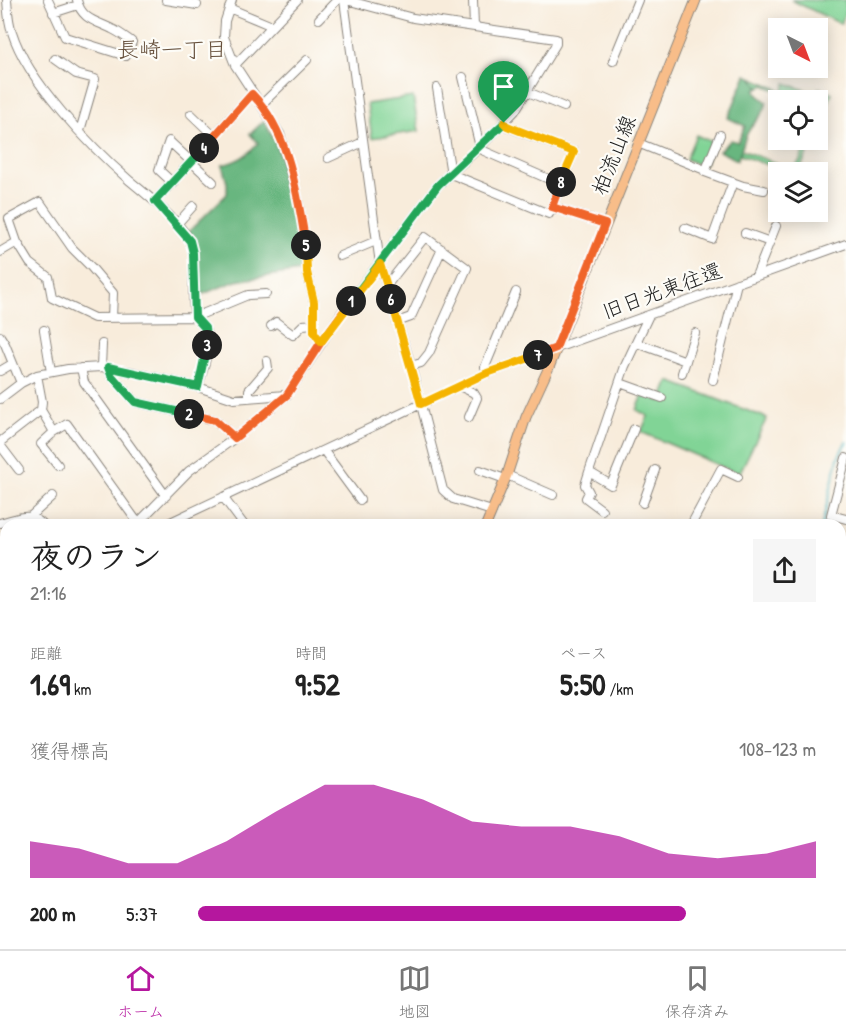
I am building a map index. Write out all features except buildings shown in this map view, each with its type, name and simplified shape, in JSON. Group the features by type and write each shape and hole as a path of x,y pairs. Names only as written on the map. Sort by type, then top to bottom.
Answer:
{"main road":[{"name":"柏流山線","path":"489,519 506,477 526,417 696,0"}],"street":[{"path":"7,0 12,33 25,59 60,109 102,154 155,201 190,241 193,253 195,317 205,328 207,336 207,347 198,387"},
{"path":"48,0 53,14 65,37 126,56 132,42 87,18 77,3 53,14"},
{"path":"166,0 197,5"},
{"path":"235,65 297,0"},
{"path":"319,19 337,0"},
{"path":"142,519 189,471 235,438 287,395 321,342 380,264 438,185 515,111 556,45 556,39 413,18 345,0 380,264 411,366 443,490 453,500 492,511"},
{"path":"472,0 474,27"},
{"path":"613,61 638,0"},
{"path":"272,26 230,4 225,21 225,37 235,65 280,134 299,204 306,248 307,272 314,302 314,332 321,342"},
{"path":"55,59 76,74 95,79 80,131"},
{"path":"262,104 307,60"},
{"path":"500,69 515,111"},
{"path":"463,78 480,147 484,152 560,184"},
{"path":"436,88 451,174"},
{"path":"528,92 564,108"},
{"path":"155,201 252,94"},
{"path":"191,114 215,137"},
{"path":"451,174 549,214 574,152 504,123"},
{"path":"705,170 720,135"},
{"path":"173,183 159,170 169,141 213,182"},
{"path":"328,158 363,142"},
{"path":"638,143 705,170 705,172 764,190"},
{"path":"685,228 712,239 733,182"},
{"path":"112,318 113,293 92,267 72,248 40,202 9,219 17,242 30,263 48,277 52,298 94,318 112,318 195,317 248,295 266,294"},
{"path":"177,224 193,206"},
{"path":"552,207 605,224"},
{"path":"756,276 776,226"},
{"path":"745,233 770,242"},
{"path":"387,285 425,237 467,268 429,353 421,363 411,366"},
{"path":"340,256 376,241"},
{"path":"0,252 17,242"},
{"name":"旧日光東往還","path":"177,519 487,373 846,244"},
{"path":"397,322 411,318 442,249"},
{"path":"713,380 737,283"},
{"path":"487,373 485,367 516,292"},
{"path":"602,510 586,498 589,492 585,484 625,366 649,315"},
{"path":"271,326 276,322 293,334 303,325 313,324"},
{"path":"44,330 51,372"},
{"path":"682,373 695,333"},
{"path":"0,336 21,383"},
{"path":"102,344 104,367 135,402 215,420 235,438"},
{"path":"637,344 686,361"},
{"path":"249,398 249,390 268,368 267,361"},
{"path":"0,371 12,364"},
{"path":"0,399 21,383 37,375 104,367 198,387 234,399 287,395"},
{"path":"81,368 84,382 166,496"},
{"path":"37,375 42,402 41,410 54,432"},
{"path":"620,382 662,398"},
{"path":"459,386 474,393 477,398 469,417"},
{"path":"20,470 0,443 41,410"},
{"path":"58,465 41,444 67,423 134,519"},
{"path":"589,472 611,485 634,429"},
{"path":"324,451 360,500"},
{"path":"846,458 831,515 846,519"},
{"path":"480,470 506,477 553,495"},
{"path":"643,503 655,470"},
{"path":"694,519 721,470 738,477"},
{"path":"18,519 31,516 54,496"},
{"path":"223,497 240,519"},
{"path":"31,516 38,519"}],"green space":[{"path":"791,0 846,0 846,10 841,24"},
{"path":"746,75 751,77 760,88 755,90 767,102 764,111 748,132 737,160 719,151 731,140 738,142 745,126 728,118"},
{"path":"751,77 781,90 764,85 760,88"},
{"path":"786,83 805,90 783,90"},
{"path":"828,91 832,93 828,103"},
{"path":"413,97 419,131 372,138 367,104"},
{"path":"264,121 280,156 291,193 300,271 236,281 198,296 195,241 188,232 227,194 227,183 222,165 233,162 254,148 258,143 250,134"},
{"path":"696,135 714,143 702,166 686,159"},
{"path":"741,150 773,162 768,162 768,165 740,155"},
{"path":"809,150 803,162 798,162 800,160 803,152"},
{"path":"669,381 767,418 739,474 641,432 648,416 637,410 643,395 661,401"}],"waterway":[{"path":"823,519 838,458 846,442"}],"district":[{"name":"長崎一丁目","path":"172,49"}],"route":[{"path":"504,123 438,185 342,312 287,395 235,438 215,420 135,402 111,375 108,367 198,387 207,347 207,336 205,328 195,317 193,253 185,233 155,201 252,94 262,104 280,134 292,177 299,204 306,248 307,272 314,302 314,332 321,342 342,312 380,264 421,404 487,373 556,348 605,224 552,207 574,152 504,123"}]}
